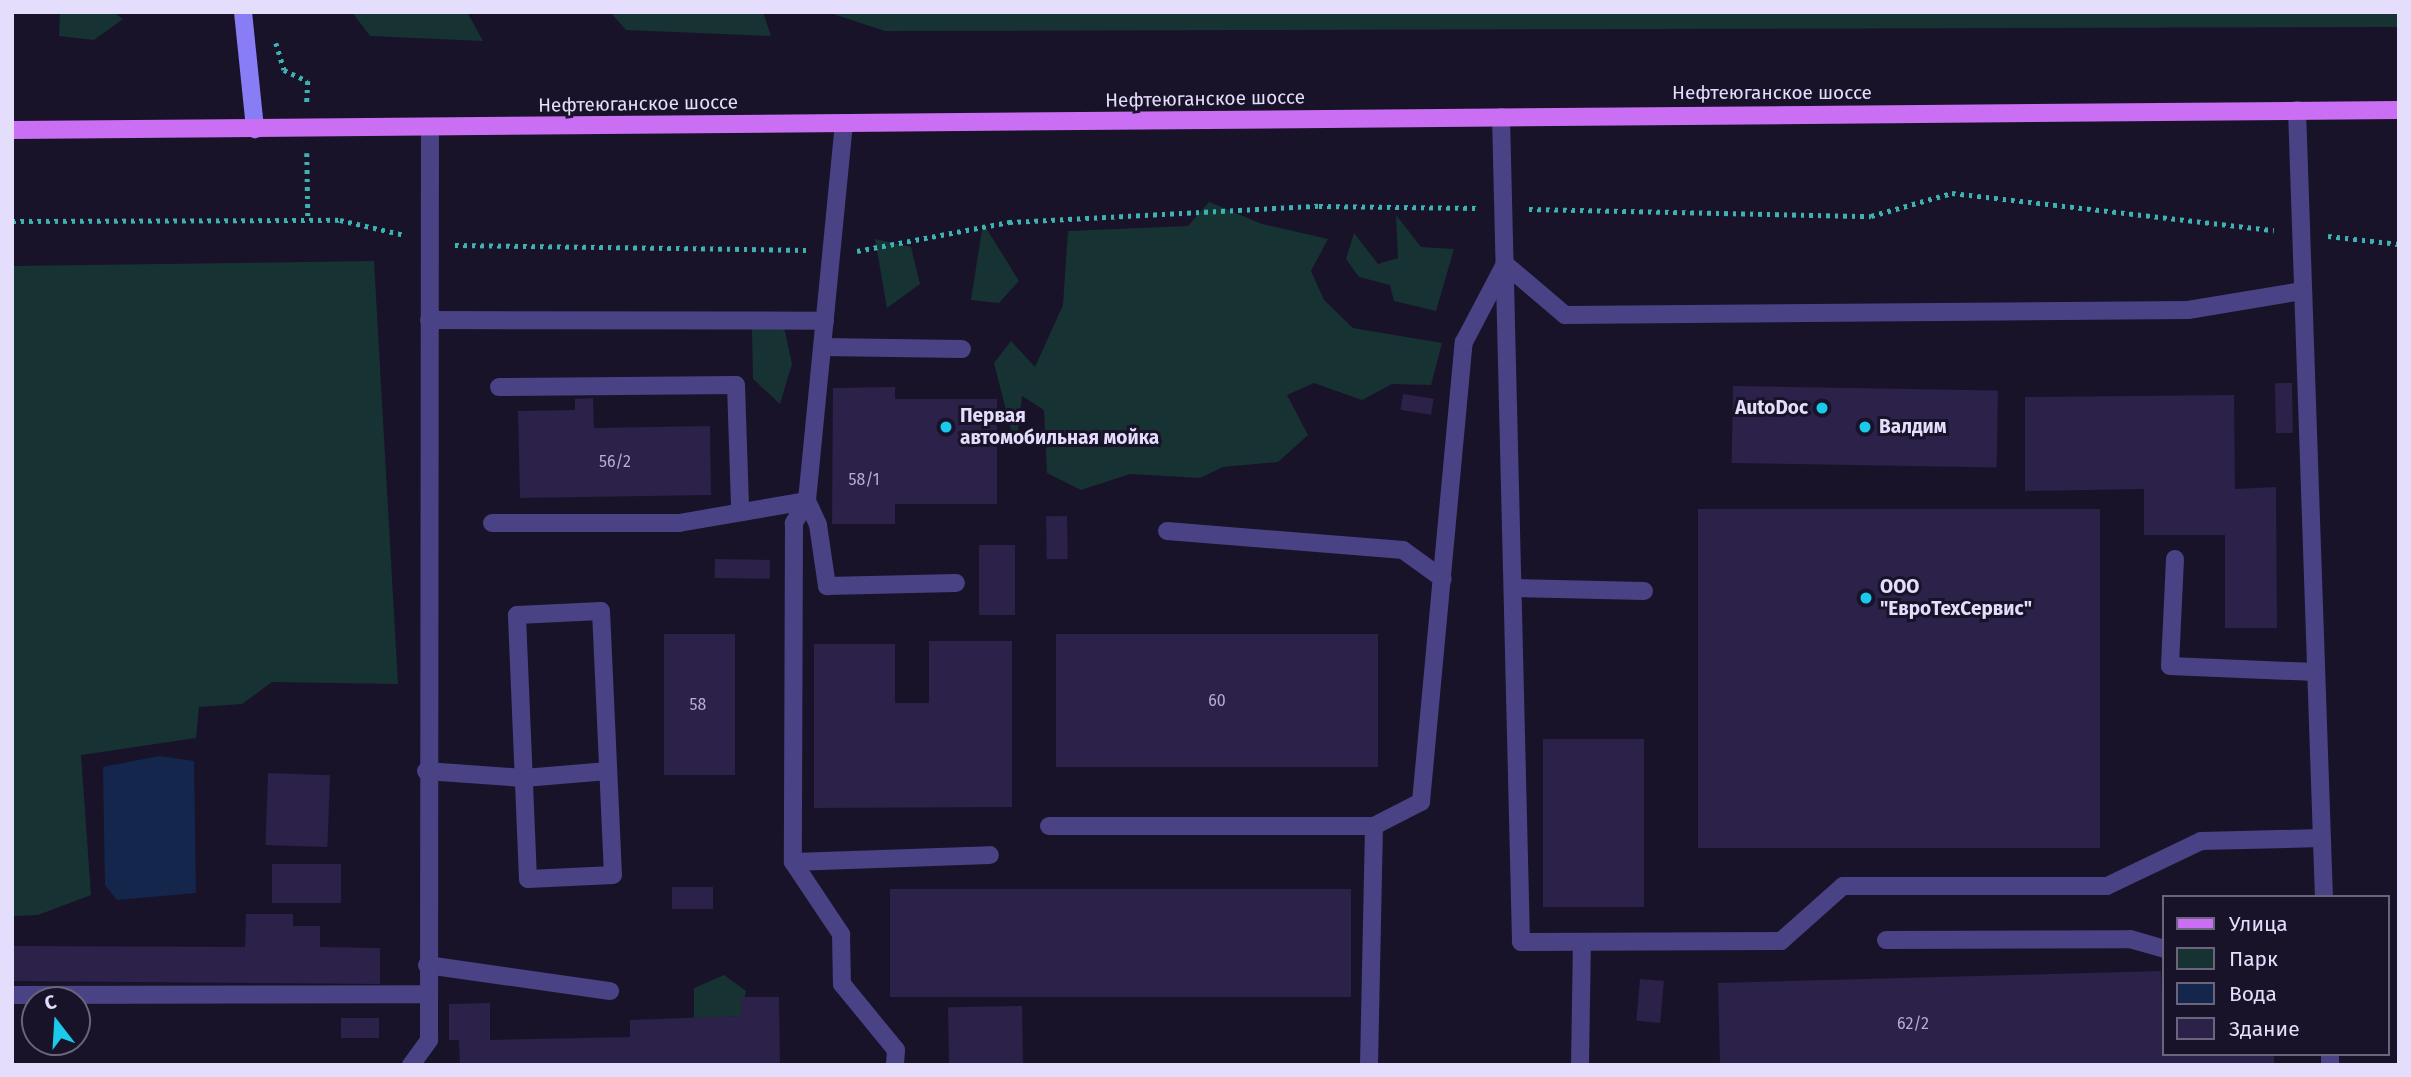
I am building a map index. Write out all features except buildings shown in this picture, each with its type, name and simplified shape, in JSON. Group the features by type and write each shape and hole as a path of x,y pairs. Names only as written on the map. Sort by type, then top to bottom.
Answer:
{"main road":[{"name":"Нефтеюганское шоссе","path":"12,130 2399,110"}],"street":[{"path":"243,12 256,129"}],"lane":[{"path":"2297,110 2301,292 2324,895"},
{"path":"1501,117 1521,942 1781,941 1843,886 2107,886 2200,841 2321,838"},
{"path":"844,123 807,501 794,523 793,862 841,934 842,984 896,1050 895,1065"},
{"path":"411,1065 429,1040 426,771 430,128"},
{"path":"1505,264 1565,315 2188,310 2301,292"},
{"path":"1049,826 1374,826 1421,802 1464,342 1505,264"},
{"path":"429,320 825,321"},
{"path":"823,347 962,349"},
{"path":"499,387 736,385 740,508"},
{"path":"492,523 680,523 740,508 807,501"},
{"path":"807,501 818,525 827,586 956,583"},
{"path":"1167,531 1403,550 1443,579"},
{"path":"2175,559 2170,666 2315,672"},
{"path":"1513,588 1644,591"},
{"path":"601,611 608,771 613,875 528,878 517,615 601,611"},
{"path":"426,771 524,778 608,771"},
{"path":"1369,1065 1374,826"},
{"path":"793,862 989,855"},
{"path":"1886,940 2130,939 2162,948"},
{"path":"1580,1065 1582,942"},
{"path":"427,965 610,991"},
{"path":"12,995 427,994"}],"path":[{"path":"274,35 284,69 308,81"},
{"path":"12,221 340,220 463,246 866,252 1009,222 1319,206 1871,216 1952,193 2399,244"}],"green space":[{"path":"60,12 113,12 123,19 94,40 59,36"},
{"path":"352,12 467,12 483,41 370,36"},
{"path":"610,12 763,12 771,36 626,30"},
{"path":"827,12 2399,12 2399,27 885,31"},
{"path":"1209,202 1262,224 1328,239 1311,271 1324,300 1353,328 1442,343 1431,385 1392,384 1362,400 1314,383 1287,395 1308,435 1278,462 1223,467 1200,478 1130,474 1081,490 1047,473 1044,410 1022,396 1016,449 994,363 1011,341 1035,367 1063,305 1068,231 1188,226"},
{"path":"1396,215 1421,247 1454,249 1436,311 1394,301 1390,285 1359,277 1346,259 1354,233 1378,264 1398,258"},
{"path":"983,223 1019,281 999,303 971,300"},
{"path":"875,239 911,247 920,284 887,308"},
{"path":"374,261 398,684 272,682 242,704 199,707 196,738 81,755 91,895 38,915 12,916 12,266"},
{"path":"784,327 792,364 780,404 753,379 752,329"},
{"path":"724,975 746,991 741,1016 694,1019 694,988"}],"water":[{"path":"159,756 194,761 196,893 117,900 105,885 103,767"}],"place":[{"name":"AutoDoc","path":"1822,408"},
{"name":"Первая автомобильная мойка","path":"946,427"},
{"name":"Валдим","path":"1865,427"},
{"name":"ООО \"ЕвроТехСервис\"","path":"1866,598"}]}
